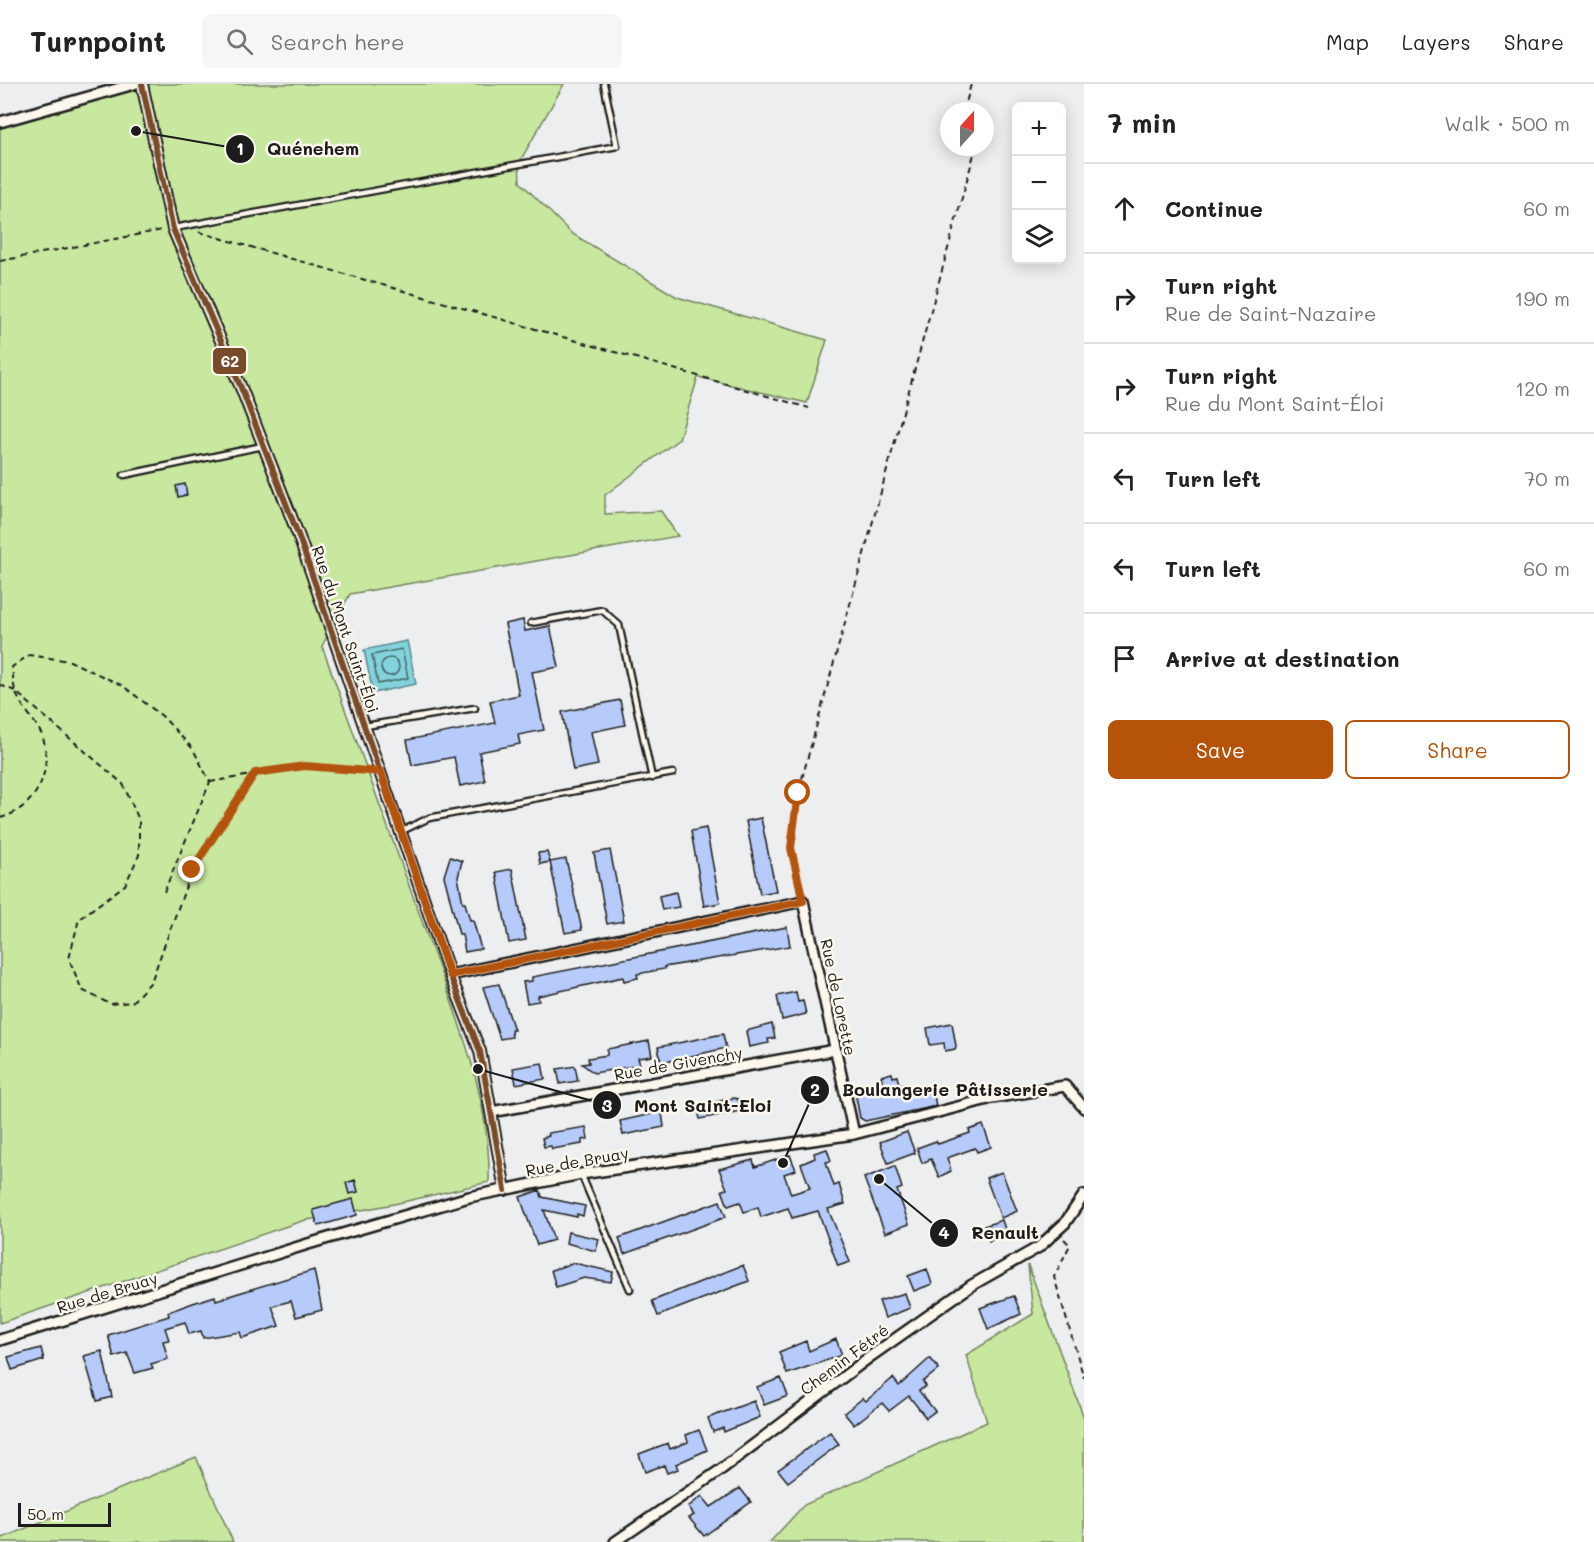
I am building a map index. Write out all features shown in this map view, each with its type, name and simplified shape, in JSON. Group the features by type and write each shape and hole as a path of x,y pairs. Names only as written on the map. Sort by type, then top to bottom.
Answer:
{"street":[{"path":"0,122 134,84"},
{"name":"Rue du Mont Saint-Éloi","path":"142,84 177,228 299,537 450,975 480,1051 505,1190"},
{"path":"450,975 803,901"},
{"name":"Rue de Lorette","path":"803,901 854,1134"},
{"name":"Rue de Givenchy","path":"491,1112 835,1050"},
{"name":"Rue de Bruay","path":"0,1340 308,1244 469,1197 581,1174 854,1134 992,1098 1065,1086 1084,1108"},
{"name":"Chemin Fétré","path":"615,1542 719,1471 871,1356 972,1285 1040,1247 1065,1223 1084,1195"}],"lane":[{"path":"177,228 617,146 604,84"},
{"path":"124,475 263,446"},
{"path":"531,623 602,610 619,625 652,778"},
{"path":"364,726 475,708"},
{"path":"402,831 429,818 673,773"},
{"path":"581,1174 630,1289"}],"path":[{"path":"966,102 970,84"},
{"path":"803,901 791,848 798,793 974,156"},
{"path":"0,261 177,228 809,408"},
{"path":"0,818 11,815 32,800 46,769 43,738 15,691 12,667 29,655 70,661 123,686 162,716 193,749 210,782 164,892"},
{"path":"0,685 15,691 123,784 139,820 139,855 125,885 79,919 69,959 82,990 110,1004 132,1002 151,982 192,870 255,773"},
{"path":"210,782 305,766 381,772"},
{"path":"1065,1223 1062,1237 1070,1245 1054,1277 1084,1378"}],"green space":[{"path":"134,84 564,84 519,163 520,182 571,233 677,297 827,340 807,403 698,377 679,439 605,495 605,514 661,511 678,536 350,594 322,646 468,1051 484,1116 489,1182 394,1204 302,1221 0,1323 0,122"},
{"path":"1028,1265 1084,1418 1084,1542 770,1542 804,1505 987,1422 966,1355 1033,1314"},
{"path":"196,1457 233,1542 0,1542 0,1539"}],"water":[{"path":"407,641 416,684 373,693 364,650"}],"building":[{"path":"185,484 187,495 178,497 176,486"},
{"path":"523,620 525,631 550,626 559,667 532,672 544,730 518,735 520,744 479,752 485,781 460,786 454,757 412,765 407,740 495,723 490,701 519,695 505,624"},
{"path":"620,700 625,725 591,732 598,765 573,770 562,712"},
{"path":"761,818 776,891 760,894 746,821"},
{"path":"706,828 720,903 704,906 691,831"},
{"path":"610,850 624,921 607,924 594,853"},
{"path":"547,852 550,862 540,864 538,853"},
{"path":"450,857 462,861 458,877 463,903 465,903 470,920 473,920 481,949 465,952 462,934 459,934 444,876"},
{"path":"566,859 582,930 565,933 550,862"},
{"path":"512,869 526,940 509,943 496,872"},
{"path":"676,892 679,907 662,910 659,896"},
{"path":"787,927 790,946 664,967 664,969 637,974 638,978 624,981 623,977 538,996 539,1001 527,1003 523,982 532,981 532,977"},
{"path":"499,984 514,1030 511,1030 512,1037 500,1039 483,987"},
{"path":"796,992 798,1002 803,1001 806,1014 782,1020 777,996"},
{"path":"952,1023 955,1049 945,1051 944,1043 930,1045 927,1028"},
{"path":"772,1024 775,1038 768,1039 769,1043 749,1047 746,1031"},
{"path":"723,1034 726,1048 661,1063 658,1047"},
{"path":"649,1041 652,1056 638,1058 640,1065 594,1073 582,1064 589,1063 588,1058 607,1055 607,1049"},
{"path":"542,1063 545,1079 516,1084 513,1068"},
{"path":"575,1066 578,1081 560,1084 557,1069"},
{"path":"892,1073 893,1077 897,1076 899,1084 903,1084 906,1096 933,1090 936,1106 865,1121 860,1118 856,1097 861,1095 860,1090 883,1084 881,1076"},
{"path":"733,1098 738,1099 741,1111 700,1119 697,1106"},
{"path":"662,1113 664,1127 623,1135 620,1121"},
{"path":"983,1125 991,1147 977,1152 975,1148 947,1158 951,1171 939,1177 931,1159 922,1163 917,1148 936,1141 938,1144 970,1133 969,1130"},
{"path":"586,1127 588,1139 582,1140 582,1144 552,1149 551,1146 544,1147 542,1138 549,1136 548,1133"},
{"path":"907,1132 915,1153 888,1163 880,1142"},
{"path":"827,1149 831,1161 826,1162 834,1186 839,1184 845,1204 828,1209 850,1262 838,1266 818,1211 792,1218 788,1208 761,1217 758,1207 744,1212 740,1202 728,1206 722,1190 727,1189 719,1169 753,1160 755,1167 790,1155 796,1170 784,1174 791,1194 810,1188 801,1164 815,1158 814,1153"},
{"path":"895,1166 902,1188 897,1190 909,1224 885,1233 864,1178"},
{"path":"1002,1172 1017,1211 1001,1218 986,1178"},
{"path":"355,1180 358,1192 349,1194 346,1183"},
{"path":"540,1190 542,1197 585,1206 583,1216 577,1214 577,1217 544,1210 554,1240 537,1245 520,1197"},
{"path":"353,1199 357,1215 318,1226 313,1210"},
{"path":"720,1201 726,1217 624,1254 619,1238"},
{"path":"1002,1220 1007,1235 989,1241 984,1226"},
{"path":"568,1232 599,1239 596,1251 566,1243"},
{"path":"574,1263 613,1272 611,1282 584,1278 556,1287 551,1270"},
{"path":"743,1265 749,1281 658,1316 652,1301"},
{"path":"927,1269 932,1284 914,1291 908,1276"},
{"path":"314,1270 322,1310 296,1317 291,1301 272,1306 279,1326 242,1338 240,1332 203,1338 201,1331 189,1334 185,1322 165,1328 169,1340 163,1341 168,1359 151,1364 153,1368 135,1373 127,1353 114,1357 108,1335 169,1316 168,1312 215,1296 216,1300"},
{"path":"905,1293 910,1308 885,1318 879,1301"},
{"path":"1014,1296 1021,1314 988,1329 980,1308"},
{"path":"836,1339 842,1355 787,1374 779,1352 806,1341 809,1351"},
{"path":"41,1348 44,1360 12,1370 8,1357"},
{"path":"102,1351 112,1397 97,1401 84,1356"},
{"path":"930,1358 939,1369 923,1382 926,1386 919,1391 935,1411 926,1418 909,1396 889,1411 882,1403 854,1425 844,1413 863,1398 866,1401 893,1378 899,1386"},
{"path":"781,1378 788,1396 764,1405 757,1387"},
{"path":"754,1401 760,1417 724,1432 723,1428 713,1432 708,1418"},
{"path":"699,1430 707,1450 676,1464 678,1469 667,1473 664,1465 645,1472 639,1454 668,1443 670,1449 688,1442 686,1435"},
{"path":"830,1432 839,1444 788,1482 778,1470"},
{"path":"740,1488 751,1502 704,1536 689,1518 694,1515 688,1507 702,1496 711,1507"}],"transit line":[{"name":"62","path":"142,84 173,229 242,390 299,537 450,975 480,1051 505,1190"}],"place":[{"name":"Quénehem","path":"136,131"},
{"name":"Mont Saint-Eloi","path":"478,1069"},
{"name":"Boulangerie Pâtisserie","path":"783,1163"},
{"name":"Renault","path":"879,1179"}],"route":[{"path":"192,870 255,773 305,766 381,772 450,975 803,901 791,848 798,793"}]}
